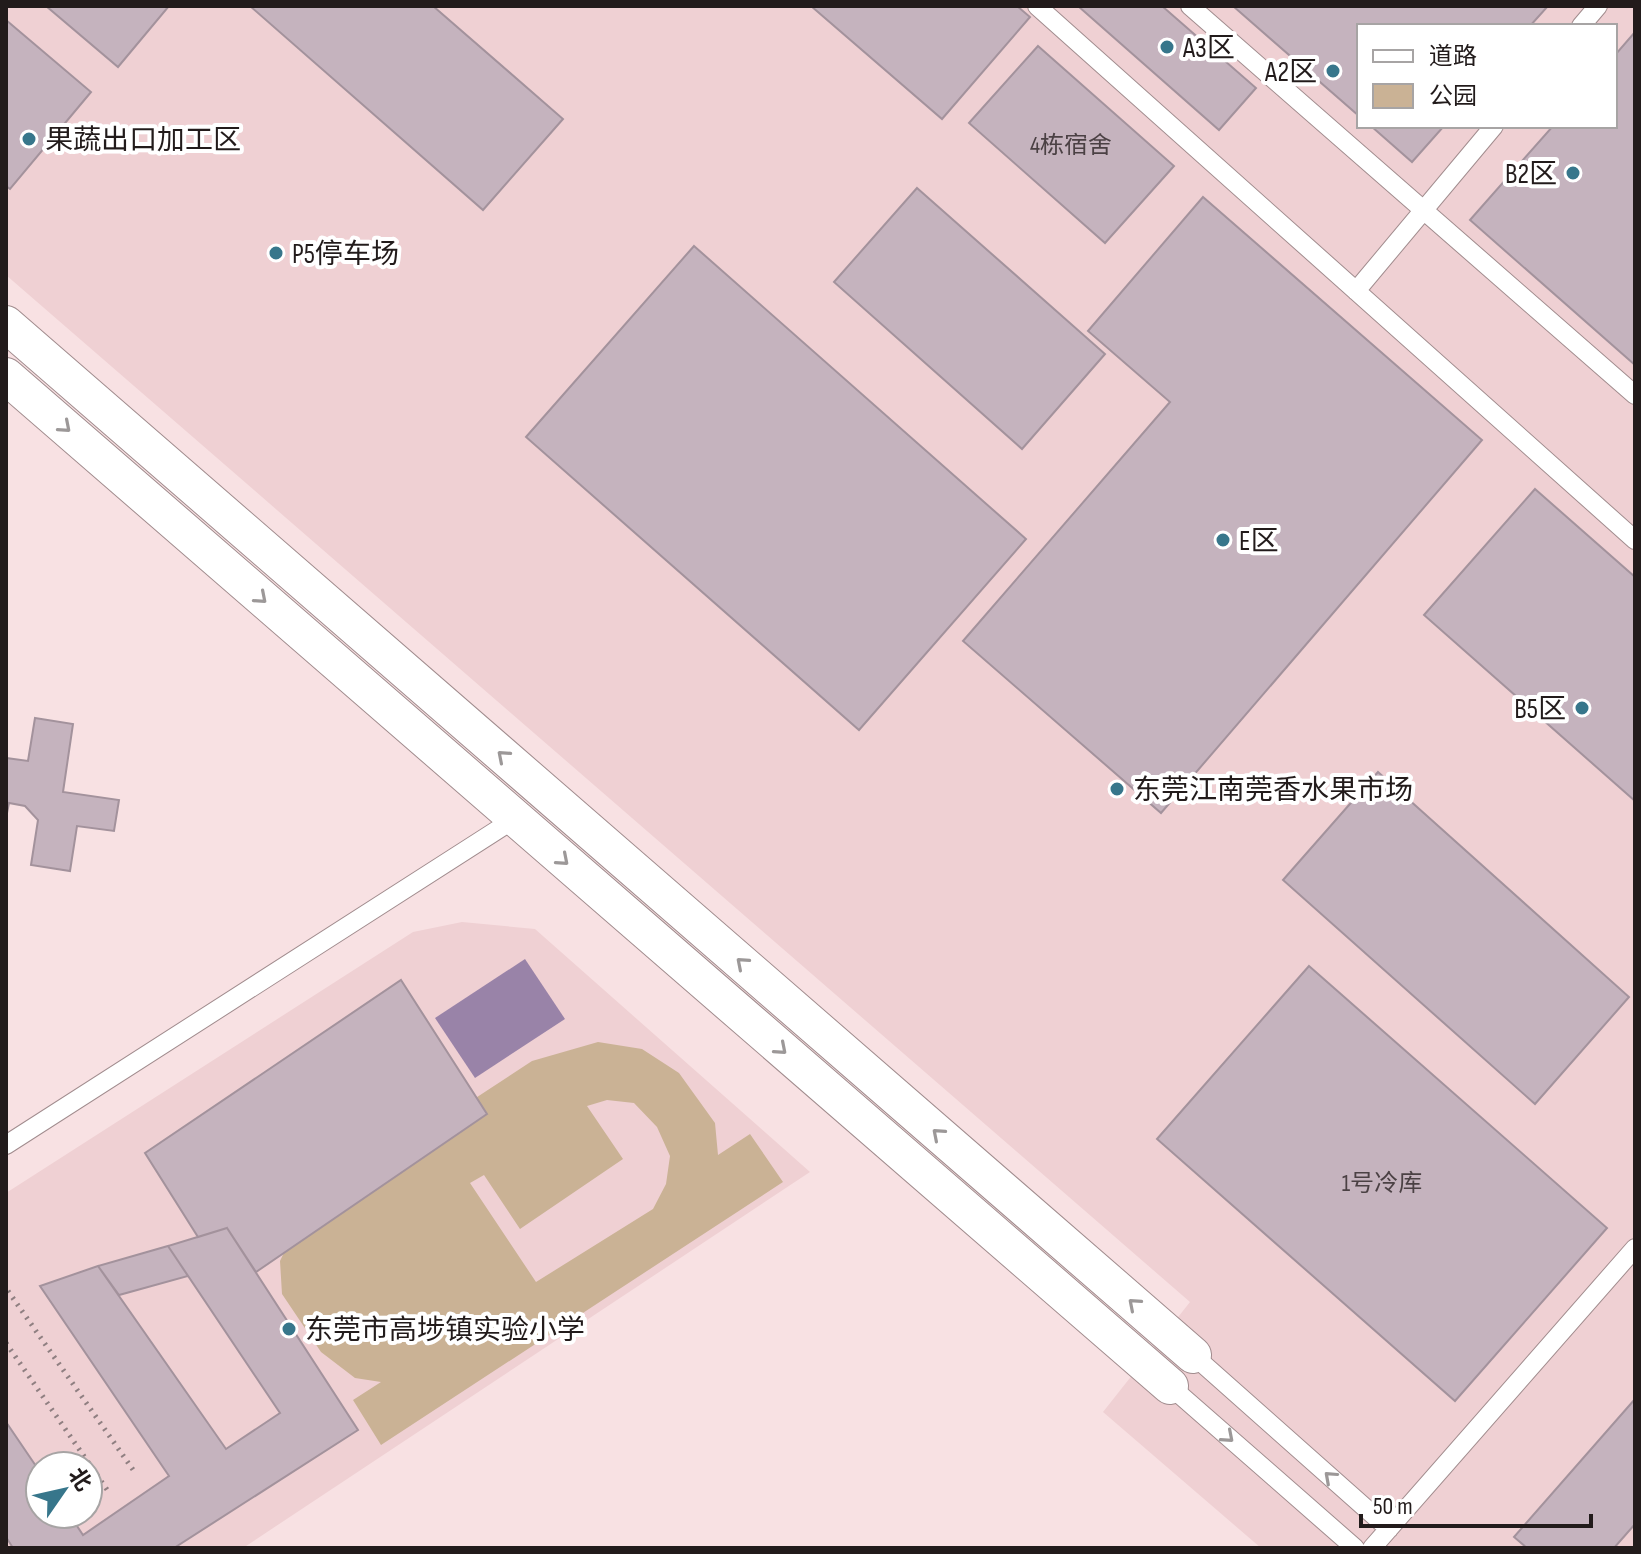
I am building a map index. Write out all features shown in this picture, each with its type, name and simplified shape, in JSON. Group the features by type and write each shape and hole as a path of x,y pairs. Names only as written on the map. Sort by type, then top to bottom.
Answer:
{"street":[{"path":"6,324 1193,1355"},
{"path":"6,376 1170,1386"}],"lane":[{"path":"1037,6 1635,540"},
{"path":"1190,6 1635,395"},
{"path":"1583,24 1598,6"},
{"path":"1356,291 1492,128"},
{"path":"6,1145 550,796"},
{"path":"1372,1548 1635,1248"},
{"path":"1193,1355 1389,1529"},
{"path":"1170,1386 1355,1548"}],"path":[{"path":"8,1291 136,1474"},
{"path":"6,1343 110,1494"}],"shaded area":[{"name":"东莞江南莞香水果市场","path":"6,6 1635,6 1635,1548 1261,1548 1103,1412 1190,1302 6,275"},
{"name":"东莞市高埗镇实验小学","path":"462,922 535,929 810,1172 243,1548 6,1548 6,1193 413,932"},
{"path":"525,959 565,1019 475,1078 435,1018"}],"green space":[{"path":"598,1042 642,1049 679,1073 715,1123 718,1155 750,1134 783,1182 381,1445 353,1400 381,1382 355,1378 321,1352 282,1294 280,1261 298,1223 335,1190 532,1061","holes":["607,1100 634,1103 657,1127 670,1156 666,1184 653,1209 536,1282 470,1183 484,1175 520,1229 623,1159 587,1106"]}],"building":[{"name":"果蔬出口加工区","path":"46,6 169,6 118,67"},
{"path":"250,6 433,6 563,119 483,210"},
{"path":"811,6 1017,6 1030,17 942,119"},
{"name":"A3区","path":"1078,6 1162,6 1256,88 1219,130"},
{"name":"A2区","path":"1233,6 1548,6 1532,24 1357,24 1357,114"},
{"name":"果蔬出口加工区","path":"6,20 91,92 10,189 6,186"},
{"name":"B2区","path":"1635,32 1635,365 1470,220 1551,128 1617,128 1617,53"},
{"path":"1038,46 1174,166 1105,243 969,123"},
{"name":"A2区","path":"1373,128 1442,128 1412,162"},
{"path":"917,188 1105,354 1022,449 834,282"},
{"name":"E区","path":"1203,197 1482,440 1161,813 963,641 1170,402 1088,331"},
{"path":"694,246 1026,539 859,730 526,437"},
{"name":"B5区","path":"1535,489 1635,577 1635,801 1424,615"},
{"path":"35,718 73,724 63,792 119,800 114,831 77,826 70,871 31,865 38,820 25,806 9,803 6,818 6,758 28,761"},
{"path":"1378,772 1629,997 1535,1104 1283,880"},
{"path":"1309,966 1607,1228 1455,1401 1157,1139"},
{"path":"401,980 487,1114 256,1272 227,1228 198,1237 145,1153"},
{"path":"227,1228 358,1430 174,1548 13,1548 6,1537 6,1422 25,1450 24,1530 80,1530 83,1535 90,1530 104,1530 104,1521 169,1476 40,1286 98,1266 226,1449 280,1413 168,1246"},
{"path":"168,1246 188,1276 119,1295 98,1266"},
{"path":"1635,1399 1635,1524 1614,1548 1527,1548 1514,1537"}],"place":[{"name":"A3区","path":"1167,47"},
{"name":"A2区","path":"1333,71"},
{"name":"果蔬出口加工区","path":"29,139"},
{"name":"B2区","path":"1573,173"},
{"name":"P5停车场","path":"276,253"},
{"name":"E区","path":"1223,540"},
{"name":"B5区","path":"1582,708"},
{"name":"东莞江南莞香水果市场","path":"1117,789"},
{"name":"东莞市高埗镇实验小学","path":"289,1329"}]}
